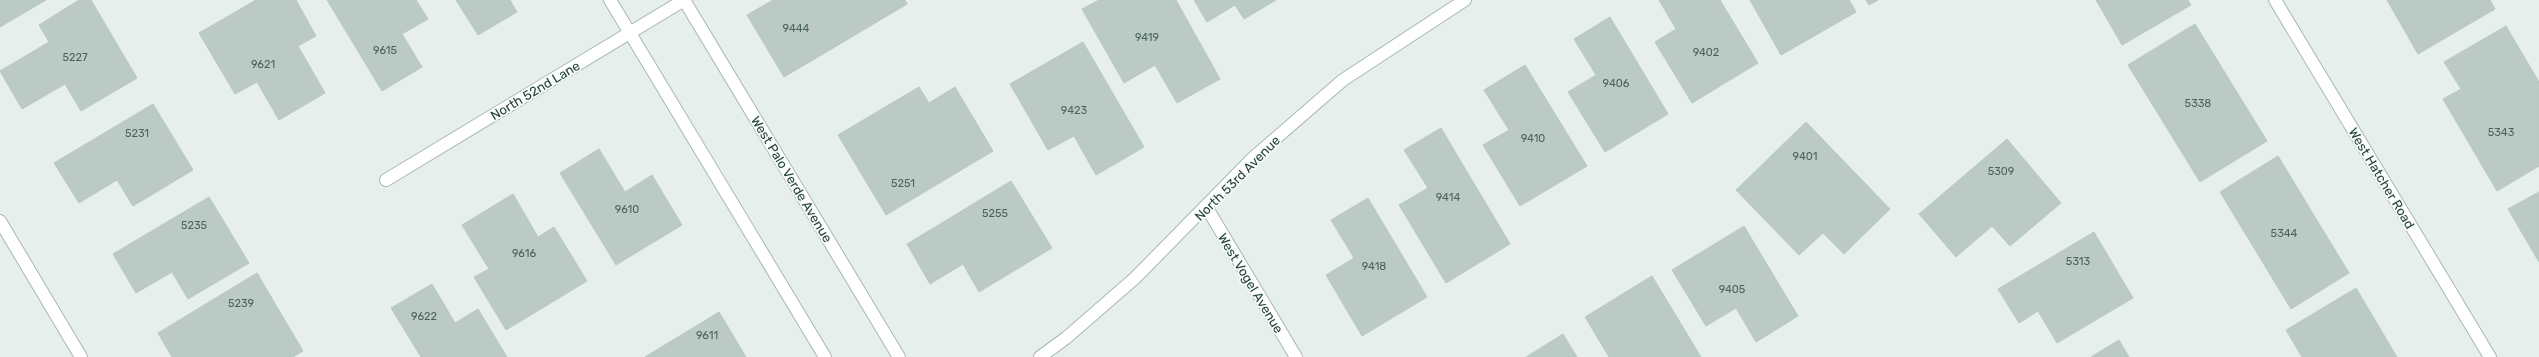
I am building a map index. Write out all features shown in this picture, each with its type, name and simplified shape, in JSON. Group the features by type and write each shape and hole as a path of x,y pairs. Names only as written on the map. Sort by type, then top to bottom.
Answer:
{"street":[{"path":"610,0 825,357"},
{"name":"North 52nd Lane","path":"386,180 684,0"},
{"name":"West Palo Verde Avenue","path":"684,0 899,357"},
{"name":"North 53rd Avenue","path":"1040,357 1066,338 1135,278 1207,208 1254,157 1343,80 1465,0"},
{"name":"West Hatcher Road","path":"2275,0 2490,357"},
{"name":"West Vogel Avenue","path":"1207,208 1296,357"},
{"path":"0,222 81,357"}],"building":[{"path":"0,0 46,0 0,27"},
{"path":"79,0 91,0 137,78 81,111 65,84 22,109 0,71 49,42 39,25"},
{"path":"256,0 296,0 316,36 298,46 325,93 279,120 257,82 235,94 199,33"},
{"path":"327,0 416,0 428,19 402,34 422,67 382,91"},
{"path":"456,0 510,0 517,12 478,35"},
{"path":"773,0 821,0 845,41 784,77 747,15"},
{"path":"821,0 905,0 907,4 845,41"},
{"path":"1099,0 1176,0 1220,79 1177,103 1155,65 1124,83 1082,9"},
{"path":"1194,0 1276,0 1244,19 1235,5 1207,22"},
{"path":"1659,0 1720,0 1758,63 1692,103 1655,42 1676,29"},
{"path":"1750,0 1849,0 1856,12 1781,55"},
{"path":"1866,0 1878,0 1869,5"},
{"path":"2096,0 2188,0 2191,5 2122,45"},
{"path":"2387,0 2490,0 2495,9 2418,54"},
{"path":"1610,17 1668,114 1605,152 1568,92 1596,75 1574,39"},
{"path":"2195,24 2267,141 2200,182 2128,65"},
{"path":"2506,26 2539,82 2539,166 2497,191 2443,99 2461,89 2444,62"},
{"path":"1083,42 1144,147 1096,175 1074,136 1048,150 1010,84"},
{"path":"1525,65 1587,166 1520,206 1483,145 1509,130 1484,90"},
{"path":"919,87 929,103 955,87 993,151 886,215 838,135"},
{"path":"153,104 193,170 133,206 117,180 79,203 54,163"},
{"path":"1806,122 1890,209 1844,254 1823,233 1799,255 1736,190"},
{"path":"1441,128 1510,244 1446,283 1399,205 1428,188 1404,150"},
{"path":"2007,139 2061,203 2010,246 1992,226 1956,257 1919,214"},
{"path":"599,149 625,192 652,175 682,225 616,265 560,173"},
{"path":"2278,156 2349,273 2291,309 2220,192"},
{"path":"1011,181 1052,248 979,292 963,264 930,284 907,244"},
{"path":"2539,192 2539,262 2508,209"},
{"path":"513,194 538,237 554,227 587,281 506,330 474,277 489,269 462,225"},
{"path":"209,197 249,263 188,299 172,272 136,293 113,254"},
{"path":"1368,198 1427,297 1362,336 1326,275 1354,258 1331,220"},
{"path":"1744,226 1798,316 1756,342 1736,308 1706,326 1672,270"},
{"path":"2094,232 2133,298 2057,343 2038,311 2019,323 1998,289"},
{"path":"257,273 303,351 293,357 172,357 158,333"},
{"path":"1652,276 1701,357 1609,357 1585,317"},
{"path":"432,284 455,323 478,309 507,357 421,357 391,308"},
{"path":"2356,288 2397,357 2302,357 2286,330"},
{"path":"719,312 746,357 645,357"},
{"path":"1563,334 1577,357 1526,357"},
{"path":"2119,340 2129,357 2091,357"}]}
